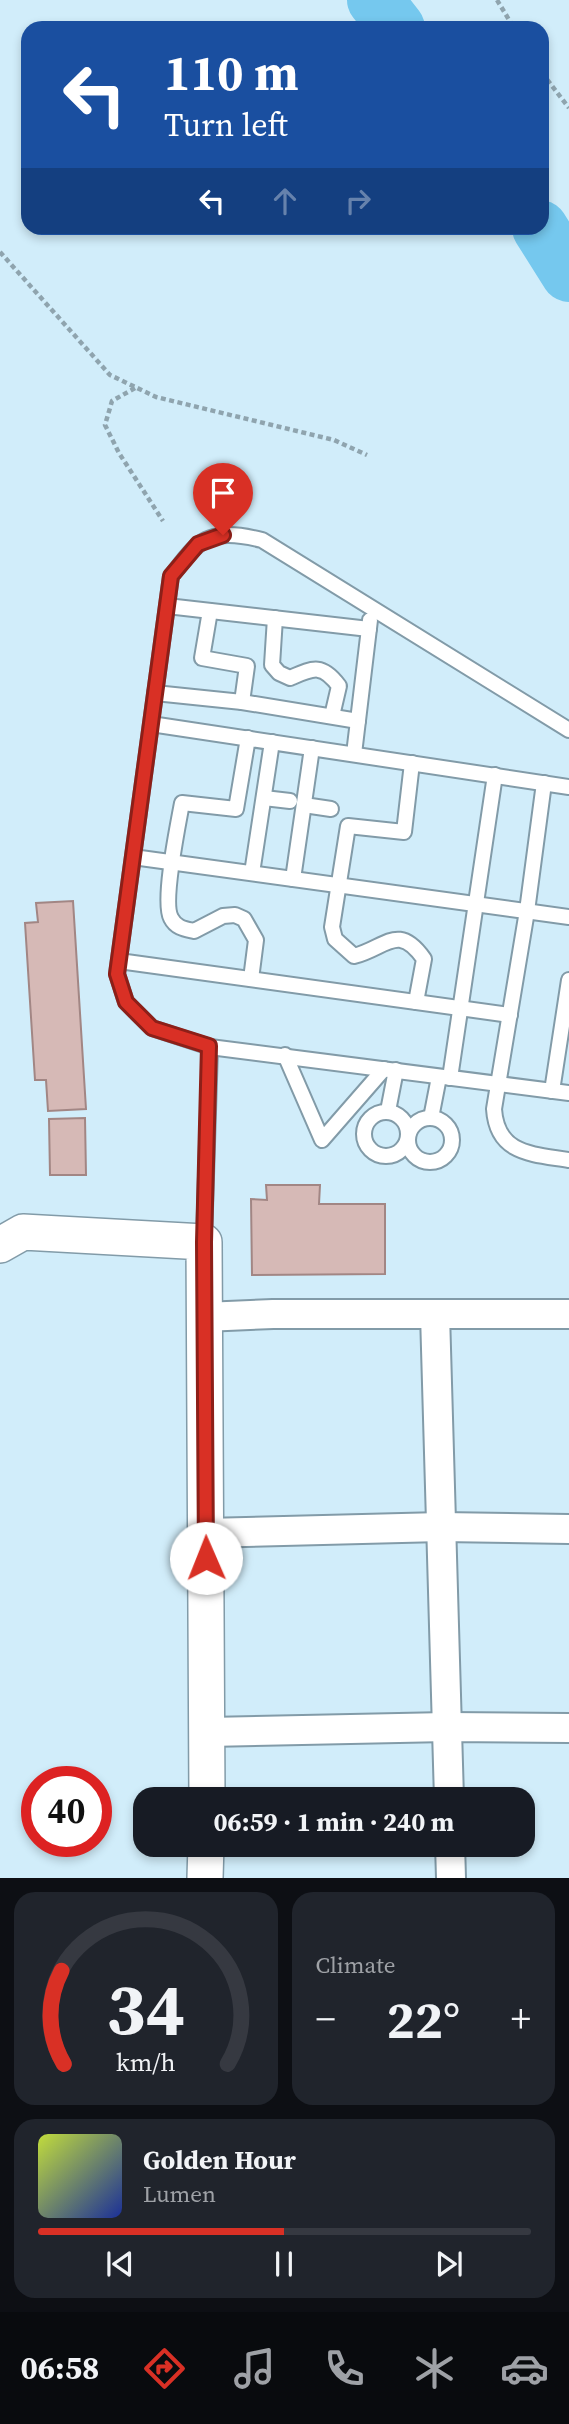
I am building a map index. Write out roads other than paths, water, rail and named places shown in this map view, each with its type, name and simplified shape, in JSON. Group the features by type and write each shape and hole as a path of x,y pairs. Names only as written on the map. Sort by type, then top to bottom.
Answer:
{"street":[{"path":"0,1245 23,1232 204,1242 207,1787"},
{"path":"204,1317 273,1314 569,1314"},
{"path":"435,1314 449,1787"},
{"path":"205,1533 441,1527 569,1529"},
{"path":"208,1732 447,1727 569,1728"},
{"path":"205,1878 206,1857"},
{"path":"450,1857 451,1878"}],"lane":[{"path":"569,730 262,540 223,535 198,544 171,576 117,974 126,1002 152,1028 209,1046 569,1093"},
{"path":"167,606 369,629"},
{"path":"354,754 371,608"},
{"path":"210,611 202,658 247,666 242,702"},
{"path":"275,618 272,665 279,673 290,678 312,668 326,671 339,686 332,716"},
{"path":"155,693 242,702 358,721"},
{"path":"151,724 569,786"},
{"path":"248,738 236,809 181,803 167,902 171,918 180,929 194,932 223,916 235,915 244,919 256,940 251,979"},
{"path":"252,873 272,742"},
{"path":"293,879 297,803 312,748"},
{"path":"412,763 404,832 348,826 332,927 335,939 354,956 365,954 393,939 405,940 417,949 424,959 416,1002"},
{"path":"431,1118 445,1077 460,1008 495,775"},
{"path":"544,783 527,911 494,1109 502,1137 520,1152 569,1160"},
{"path":"264,798 331,809"},
{"path":"133,857 569,917"},
{"path":"119,961 510,1015"},
{"path":"552,1091 569,980"},
{"path":"204,1242 209,1046"},
{"path":"285,1055 322,1140 390,1069"},
{"path":"388,1111 390,1069"}],"waterway":[{"path":"375,0 392,21"},
{"path":"544,235 569,274"}]}
